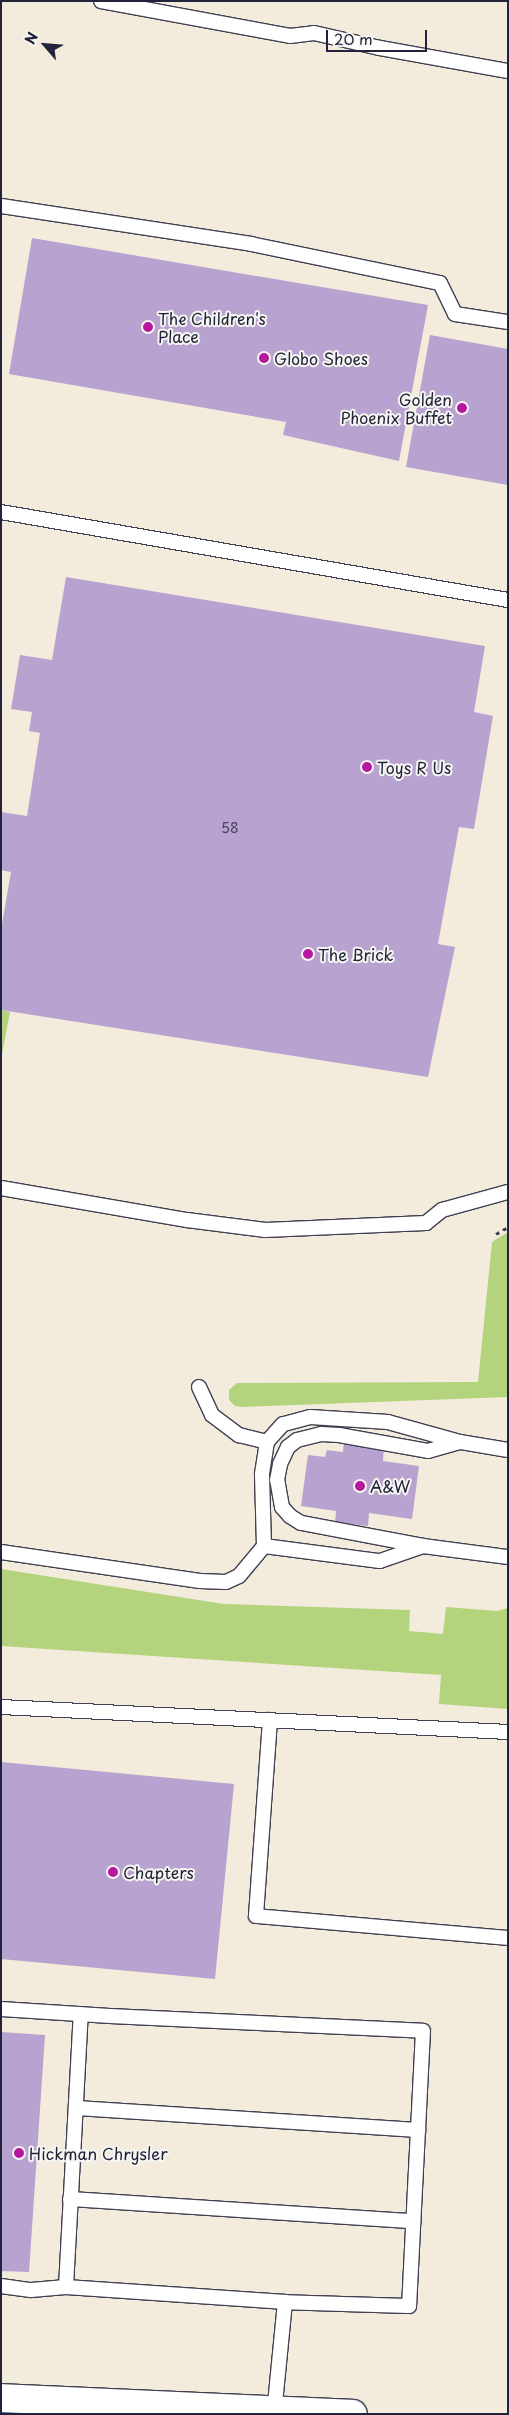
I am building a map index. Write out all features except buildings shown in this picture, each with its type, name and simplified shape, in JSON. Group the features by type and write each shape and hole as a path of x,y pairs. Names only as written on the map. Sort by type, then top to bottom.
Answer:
{"street":[{"path":"1,2398 353,2414"}],"lane":[{"path":"101,1 290,36 314,33 380,48 508,71"},
{"path":"1,206 251,244 440,283 456,314 508,322"},
{"path":"1,512 508,600"},
{"path":"1,1188 178,1219 265,1230 426,1223 442,1210 508,1192"},
{"path":"199,1387 212,1415 239,1435 267,1442"},
{"path":"1,1552 200,1581 226,1582 239,1576 264,1546 262,1475 267,1442 283,1424 310,1417 388,1422 460,1442 508,1450"},
{"path":"460,1442 428,1452 339,1435 321,1434 297,1440 288,1447 280,1464 277,1480 282,1507 290,1516 301,1523 423,1546 508,1557"},
{"path":"264,1546 380,1561 423,1546"},
{"path":"1,1707 508,1732"},
{"path":"270,1720 256,1916 508,1938"},
{"path":"1,2009 423,2031 408,2306 285,2302 66,2287 31,2290 1,2286"},
{"path":"66,2287 81,2014"},
{"path":"76,2108 418,2130"},
{"path":"70,2200 413,2221"},
{"path":"274,2411 285,2302"}],"path":[{"path":"496,1234 508,1227"}],"green space":[{"path":"1,1010 10,1012 1,1060"},
{"path":"508,1232 508,1397 242,1407 235,1406 229,1400 229,1390 237,1383 478,1382 492,1242"},
{"path":"1,1569 224,1604 410,1610 409,1631 443,1634 446,1607 497,1611 508,1608 508,1709 439,1704 441,1675 1,1646"}],"place":[{"name":"The Children's Place","path":"148,327"},
{"name":"Globo Shoes","path":"264,358"},
{"name":"Golden Phoenix Buffet","path":"462,408"},
{"name":"Toys R Us","path":"367,767"},
{"name":"The Brick","path":"308,954"},
{"name":"A&W","path":"360,1486"},
{"name":"Chapters","path":"113,1872"},
{"name":"Hickman Chrysler","path":"19,2153"}]}
